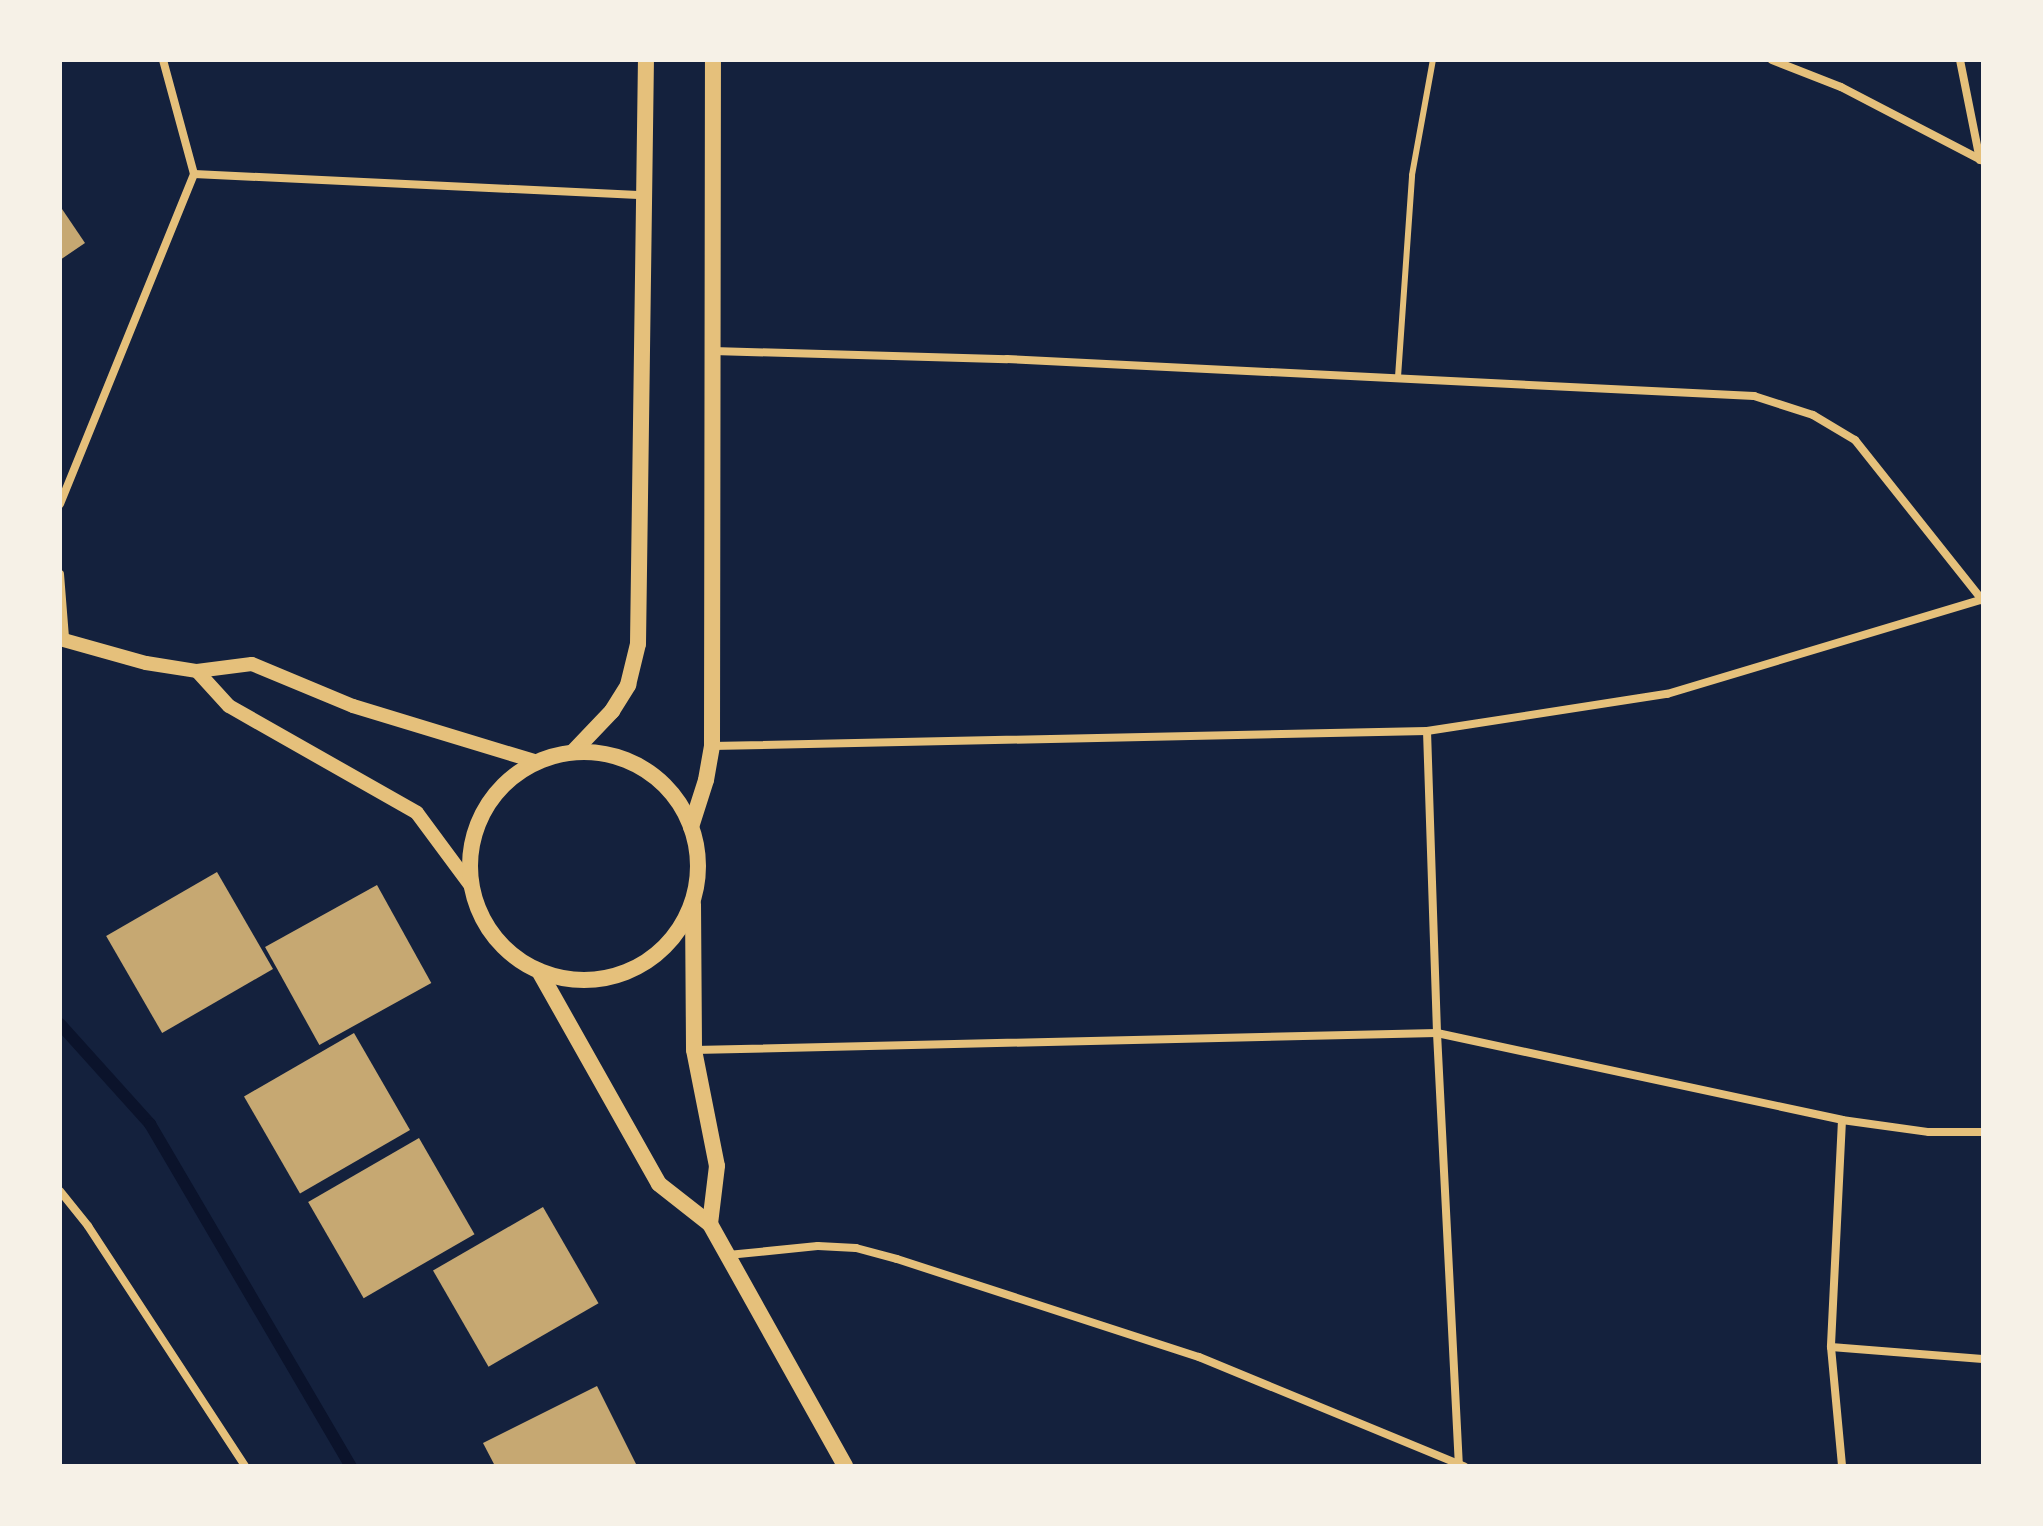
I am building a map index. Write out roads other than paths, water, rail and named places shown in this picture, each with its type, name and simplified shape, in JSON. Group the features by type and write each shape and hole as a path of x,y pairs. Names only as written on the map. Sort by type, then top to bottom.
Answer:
{"main road":[{"path":"573,752 612,711 628,685 638,644 646,60"},
{"path":"691,827 706,780 712,746 713,60"},
{"path":"693,901 676,935 648,961 614,977 576,980 539,971 507,951 483,921 471,886 470,848 483,812 506,782 537,762 573,752 611,755 645,770 673,795 691,827 699,864 693,901 694,1050 717,1166 710,1224"},
{"path":"539,971 659,1184 710,1224 845,1466"}],"street":[{"path":"60,504 194,174 163,60"},
{"path":"1772,60 1841,87 1982,160"},
{"path":"1960,60 1982,160"},
{"path":"194,174 644,195"},
{"path":"712,746 1427,731 1667,694 1983,600 1855,440 1813,415 1784,403 1723,393 1398,377 1007,359 713,351"},
{"path":"60,574 62,639 146,663 197,671 252,664 353,706 537,762"},
{"path":"197,671 229,706 417,813 471,886"},
{"path":"728,1255 818,1246 856,1248 897,1259 1199,1357 1462,1465 1437,1033 1427,731"},
{"path":"694,1050 1437,1033 1842,1120 1929,1132 1983,1132"},
{"path":"1842,1120 1831,1347 1842,1466"},
{"path":"60,1191 88,1226 245,1466"},
{"path":"1831,1347 1983,1359"}],"lane":[{"path":"1398,377 1412,175 1433,60"}],"waterway":[{"path":"60,1024 150,1124 351,1466"}]}
